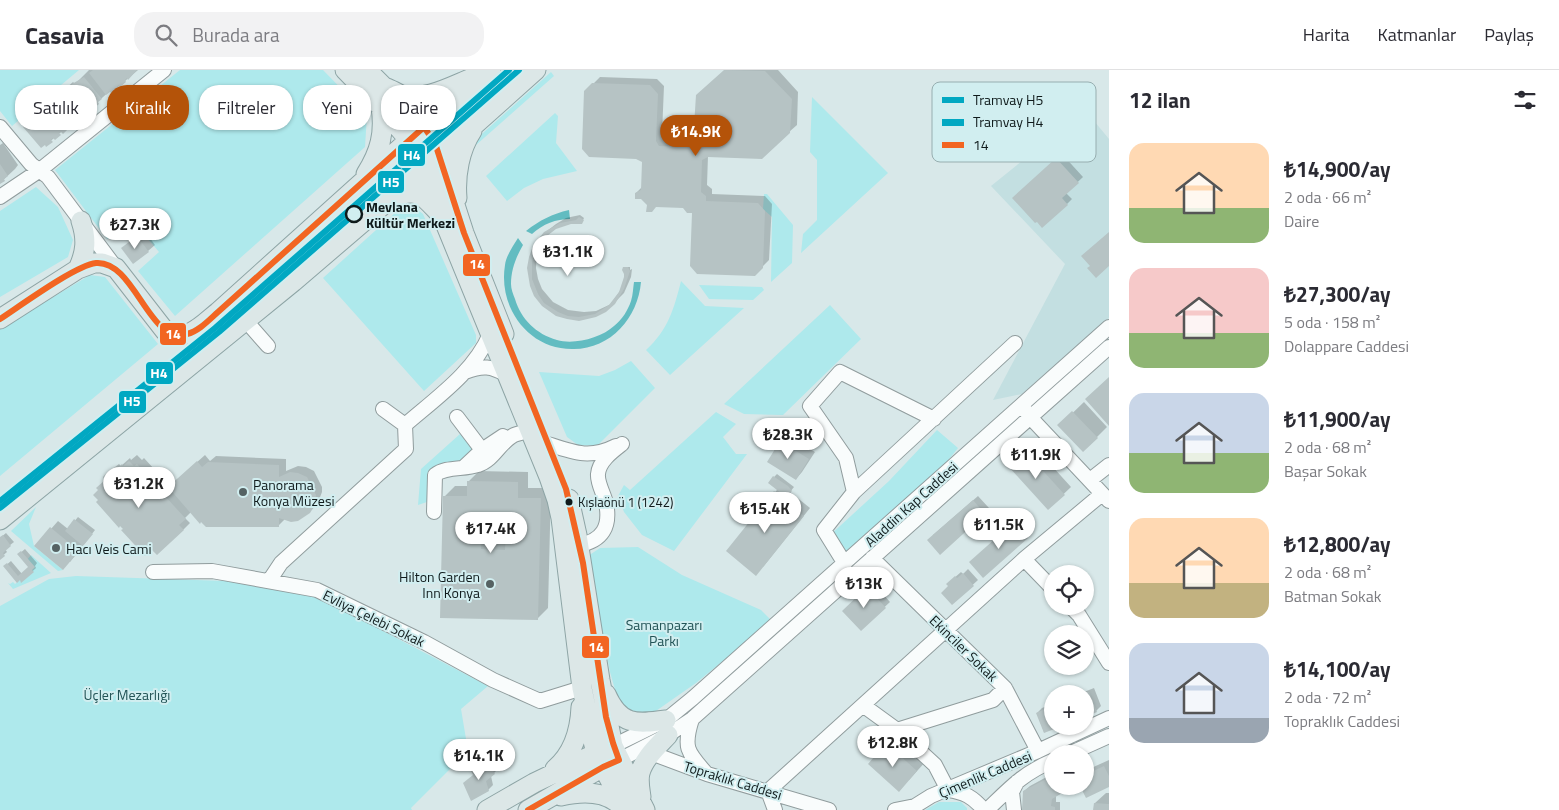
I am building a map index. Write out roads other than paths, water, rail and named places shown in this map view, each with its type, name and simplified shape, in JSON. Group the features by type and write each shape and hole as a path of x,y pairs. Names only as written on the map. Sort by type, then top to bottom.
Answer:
{"main road":[{"path":"345,70 381,107"},
{"path":"367,70 381,85"},
{"path":"452,85 490,70"},
{"path":"456,99 490,70"},
{"path":"0,520 246,321 432,162 536,70"},
{"path":"464,233 459,210 457,178 467,138 480,120"},
{"path":"358,187 371,167 380,145 383,130"},
{"path":"401,130 420,157 432,162 464,233 571,503 600,680 634,809"},
{"path":"0,319 78,269 94,262 102,262 116,268 165,331 172,335 186,335 206,322 421,130"},
{"path":"426,130 435,143 432,162 443,218 557,500 561,518 582,688 581,719 571,751 565,761 534,783 487,810"},
{"path":"390,198 406,192 415,192 426,199 443,218"},
{"path":"78,269 86,244 81,221"},
{"path":"600,680 611,706 620,715 630,721 641,724 668,727"},
{"path":"582,688 620,755 640,774 634,809"},
{"path":"528,810 550,799 668,727"},
{"path":"534,783 620,755"},
{"path":"550,799 567,795 595,793 607,796 634,809"}],"street":[{"path":"0,197 40,170 164,70"},
{"path":"0,127 31,164 48,177 116,268"},
{"path":"246,321 268,346"},
{"name":"Aladdin Kap Caddesi","path":"668,727 742,656 1109,327"},
{"path":"405,425 465,372 485,346 490,334"},
{"path":"845,564 824,530 854,492 1016,343"},
{"name":"Aladdin Kap Caddesi","path":"620,755 668,727 692,719 1109,347"},
{"path":"465,372 478,367 486,367 494,368 507,375"},
{"path":"854,492 846,458 810,406 840,372 934,419"},
{"path":"775,810 768,792 1024,560 1106,498 1030,417 1022,405"},
{"path":"383,410 405,425"},
{"path":"461,469 482,450 512,430 518,424 522,411"},
{"path":"457,417 482,450"},
{"path":"269,581 281,562 406,449 405,425"},
{"path":"434,512 435,475 440,471 479,465 490,459 507,440 515,435 530,431"},
{"path":"548,444 577,454 603,452 622,444 603,461 598,474 606,505 606,528 600,536 579,545"},
{"path":"1090,480 1109,465"},
{"name":"Ekinciler Sokak","path":"872,558 1005,688 1038,751"},
{"path":"1024,560 1044,580"},
{"name":"Evliya Çelebi Sokak","path":"153,572 212,571 317,590 424,642 493,680 540,701 582,688"},
{"path":"1079,615 1109,664"},
{"path":"897,730 993,700 1005,688"},
{"path":"864,706 897,730 935,765 948,790 964,793 972,797 985,810"},
{"name":"Çimenlik Caddesi","path":"914,808 932,796 1038,751 1109,718"},
{"path":"692,719 686,738 688,750 707,774"},
{"path":"1089,745 1109,736"},
{"name":"Topraklık Caddesi","path":"620,755 707,774 829,810"},
{"name":"Çimenlik Caddesi","path":"985,810 1017,780 1044,764"},
{"path":"1014,810 1012,792 1017,780"},
{"path":"895,810 914,808"}],"tram line":[{"name":"H4","path":"0,501 215,328 509,70"},
{"name":"H5","path":"0,508 219,332 519,70"}],"place":[{"name":"Mevlana Kültür Merkezi","path":"354,214"},
{"name":"Panorama Konya Müzesi","path":"243,492"},
{"name":"Kışlaönü 1 (1242)","path":"569,502"},
{"name":"Hacı Veis Cami","path":"56,548"},
{"name":"Hilton Garden Inn Konya","path":"490,584"}],"park label":[{"name":"Samanpazarı Parkı","path":"664,632"},
{"name":"Üçler Mezarlığı","path":"127,694"}]}
